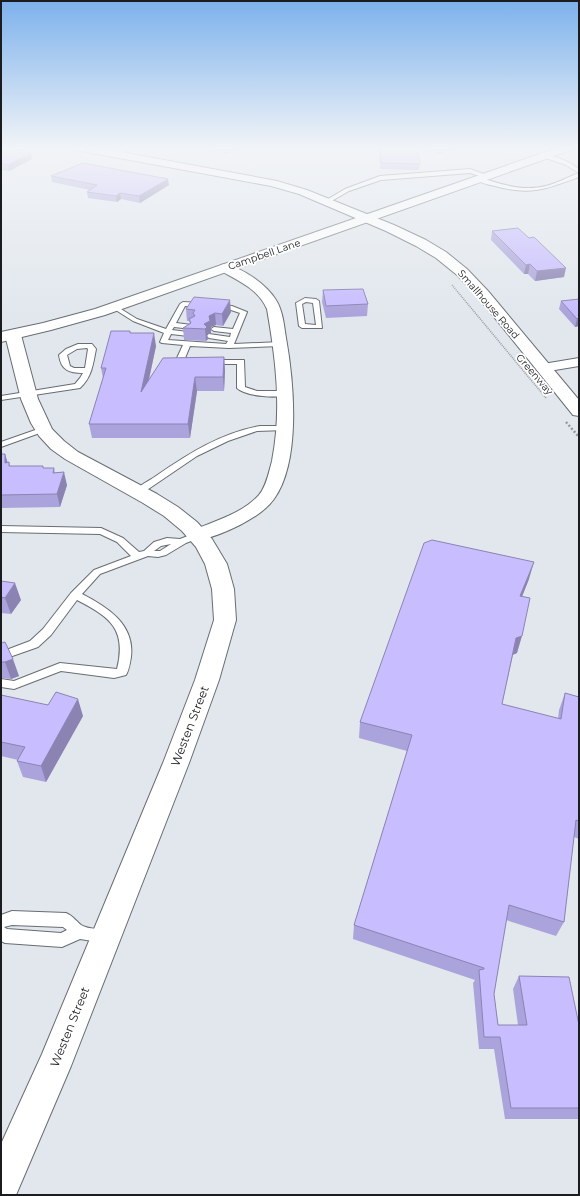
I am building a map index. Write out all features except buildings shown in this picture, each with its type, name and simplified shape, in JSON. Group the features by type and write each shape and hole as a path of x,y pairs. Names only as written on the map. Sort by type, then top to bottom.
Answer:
{"street":[{"name":"Smallhouse Road","path":"328,203 421,243 462,272 497,311 579,411"},
{"name":"Campbell Lane","path":"7,336 74,320 114,307 412,203"},
{"path":"190,538 246,512 265,499 276,479 283,447 285,428 285,393 280,344 274,309 264,292 256,285 225,268"},
{"name":"Westen Street","path":"2,1184 54,1066 93,934 197,708 225,620 226,601 220,573 212,554 190,538 179,516 168,508 70,455 54,442 44,430 38,422 7,336"},
{"path":"543,368 579,362"}],"lane":[{"path":"311,300 317,304 320,327 302,326 299,303 302,301 311,300"},
{"path":"228,346 244,312 232,308 183,304 171,325 164,342 187,345 228,346 244,354"},
{"path":"114,307 135,320 168,332 188,334"},
{"path":"171,325 192,327"},
{"path":"214,328 235,331"},
{"path":"209,336 232,338"},
{"path":"187,345 182,358 183,361 199,362 244,354 280,344"},
{"path":"244,354 242,388 244,390 258,393 285,393"},
{"path":"1,398 77,386 83,382 88,370"},
{"path":"138,492 200,451 223,440 243,432 259,429 285,428"},
{"path":"1,446 44,430"},
{"path":"1,529 101,531 120,540 137,556"},
{"path":"1,656 34,644 47,632 75,596 97,572 147,553 150,548 168,540 190,538"},
{"path":"2,683 14,685 60,667 114,674 122,672 126,646 122,629 106,612 75,596"},
{"path":"1,922 12,918 66,920 93,934"},
{"path":"1,933 5,936 62,940 93,934"}],"path":[{"name":"Greenway","path":"449,280 550,402"},
{"path":"564,419 579,437"}]}
